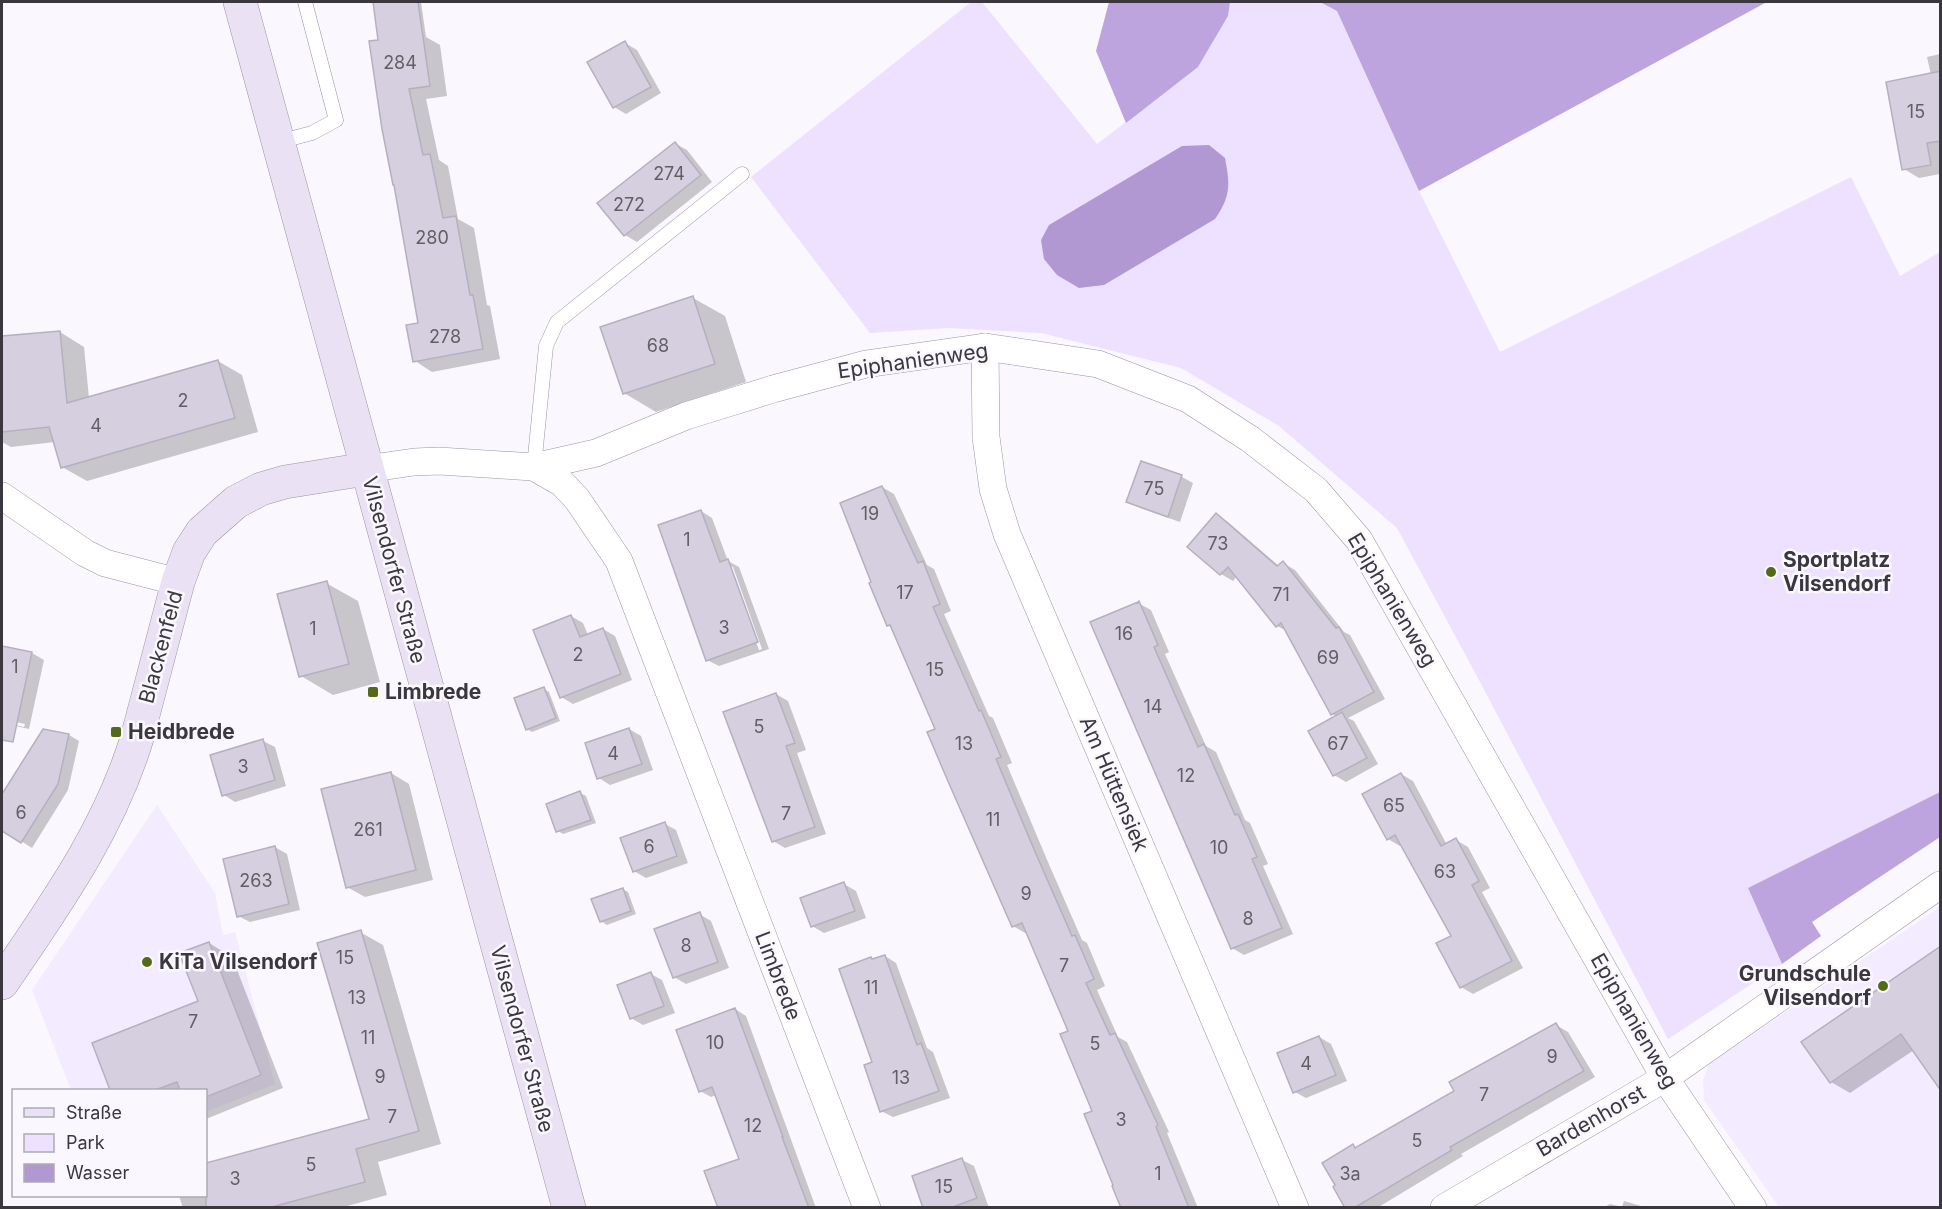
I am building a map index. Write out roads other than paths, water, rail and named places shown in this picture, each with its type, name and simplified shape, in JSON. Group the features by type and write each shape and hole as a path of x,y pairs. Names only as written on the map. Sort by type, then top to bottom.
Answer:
{"main road":[{"name":"Vilsendorfer Straße","path":"240,2 569,1208"},
{"name":"Blackenfeld","path":"2,983 73,878 112,805 137,738 178,582 189,552 202,532 236,502 261,489 285,482 366,469"}],"street":[{"name":"Epiphanienweg","path":"366,469 414,462 440,461 534,467 596,453 686,416 866,364 986,347 1098,364 1188,399 1250,439 1316,490 1359,540 1665,1078 1753,1208"},
{"name":"Am Hüttensiek","path":"986,347 986,437 993,489 1007,534 1295,1208"},
{"name":"Limbrede","path":"534,467 562,483 577,499 619,561 867,1208"},
{"path":"2,496 85,553 105,562 178,582"},
{"name":"Bardenhorst","path":"1444,1208 1665,1078 1941,885"}],"lane":[{"path":"278,142 312,133 336,120 305,2"},
{"path":"534,467 546,346 557,322 742,174"}],"water":[{"path":"1209,145 1225,158 1228,175 1227,196 1215,219 1104,285 1079,288 1057,275 1044,259 1041,240 1049,225 1182,146"}],"place":[{"name":"Sportplatz Vilsendorf","path":"1771,572"},
{"name":"Limbrede","path":"373,692"},
{"name":"Heidbrede","path":"116,732"},
{"name":"KiTa Vilsendorf","path":"147,962"},
{"name":"Grundschule Vilsendorf","path":"1883,986"}]}
